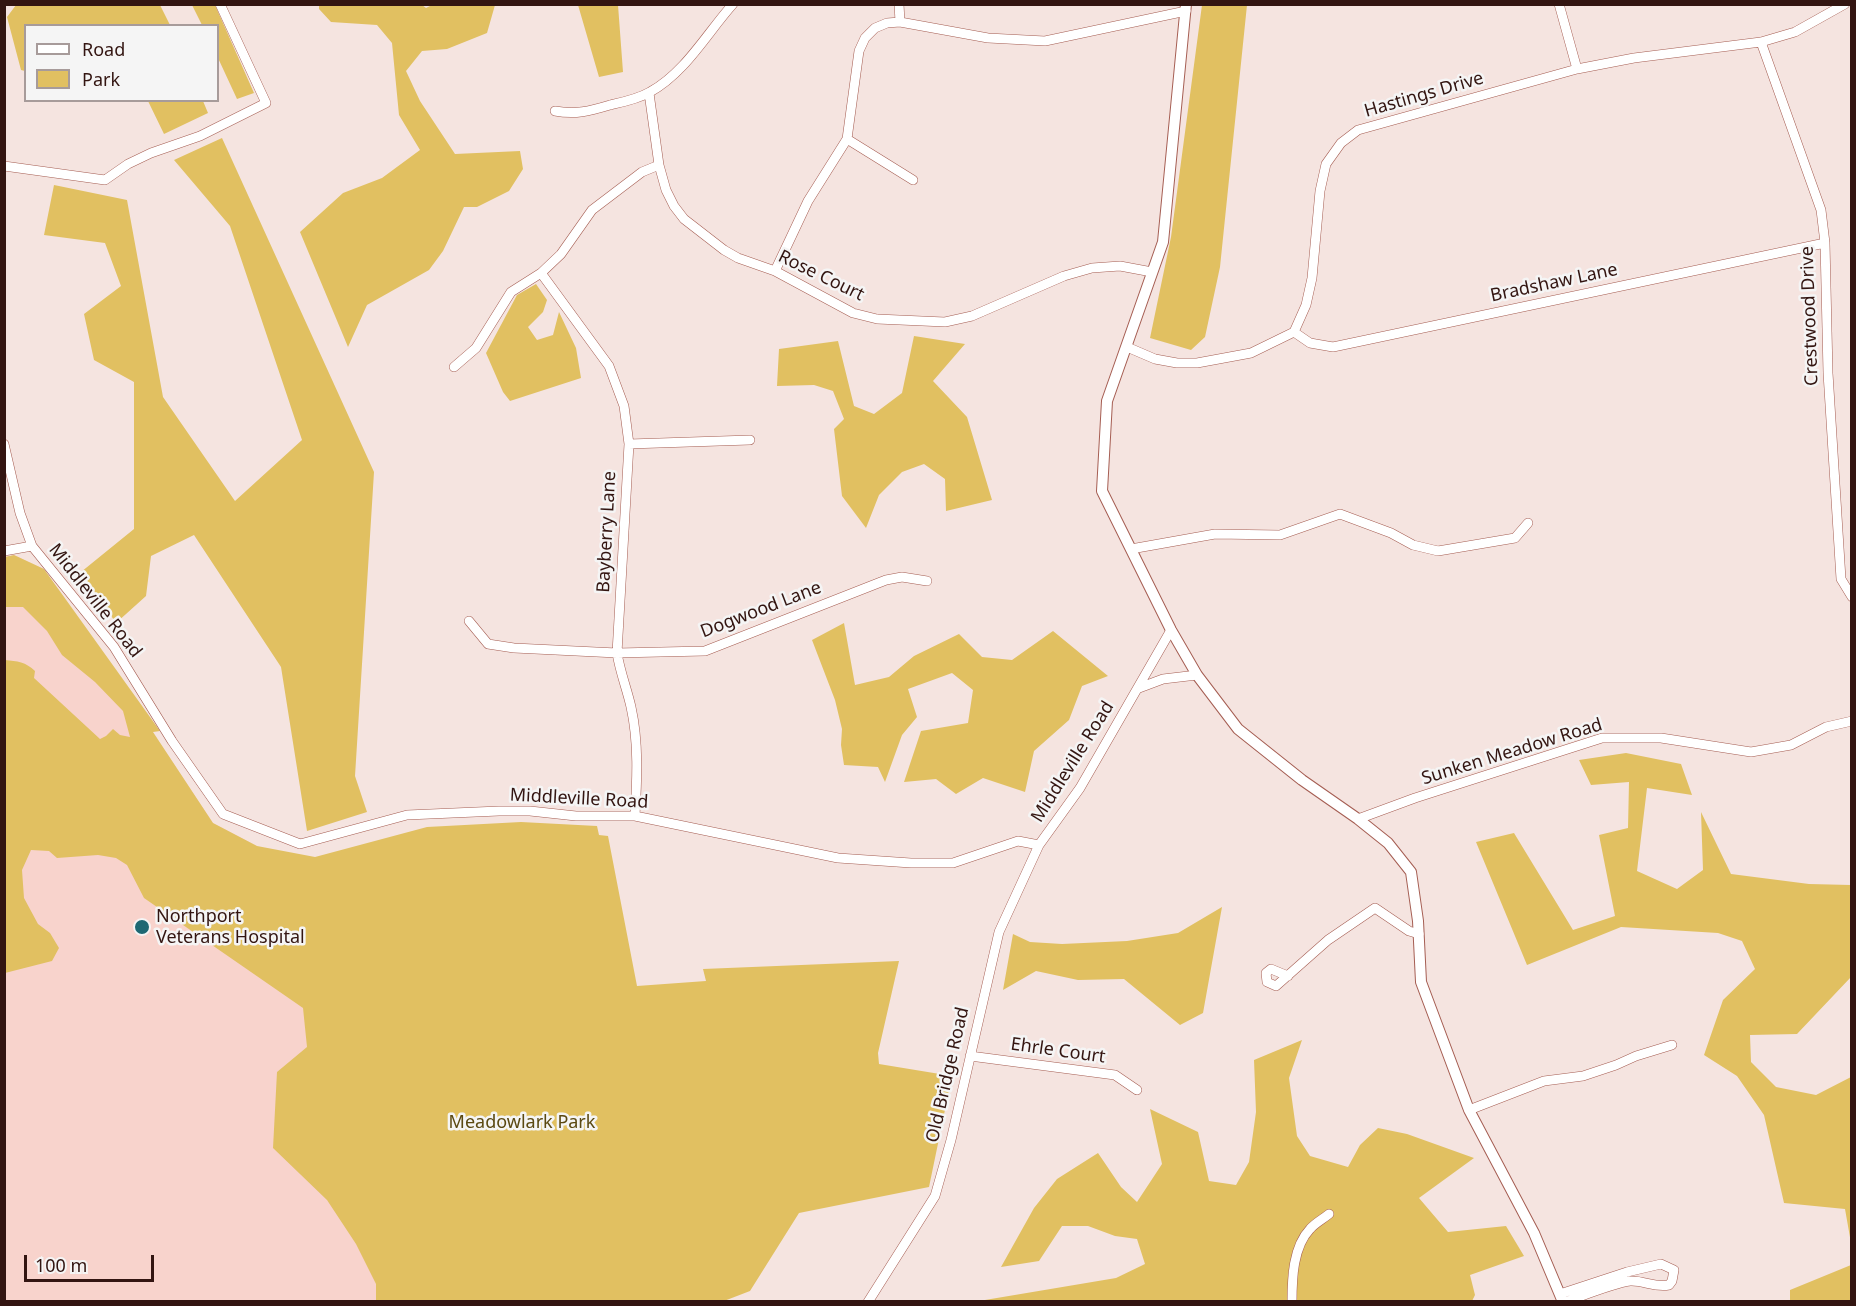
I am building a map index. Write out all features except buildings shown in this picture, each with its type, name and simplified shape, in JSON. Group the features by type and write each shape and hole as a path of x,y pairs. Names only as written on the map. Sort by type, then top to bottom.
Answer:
{"main road":[{"path":"1186,8 1163,242 1107,401 1102,491 1171,630 1197,675 1238,729 1302,780 1388,843 1411,872 1419,934 1421,982 1469,1110 1534,1233 1562,1299"}],"street":[{"path":"4,166 105,180 135,160 200,136 266,103 219,4"},
{"path":"555,111 572,114 619,103 648,93 668,80 684,64 734,4"},
{"path":"899,4 900,22"},
{"path":"1559,4 1577,69"},
{"name":"Hastings Drive","path":"1294,332 1306,305 1312,278 1320,190 1326,164 1341,142 1358,130 1577,69 1634,58 1761,42 1795,32 1845,4"},
{"path":"775,270 808,201 847,139 859,51 865,38 875,28 887,23 900,22 988,38 1045,40 1186,8"},
{"name":"Crestwood Drive","path":"1761,42 1821,210 1825,243 1828,373 1841,579 1851,597"},
{"name":"Rose Court","path":"648,93 659,165 666,190 684,219 738,258 775,270 853,313 877,318 945,322 972,316 1064,276 1092,268 1120,266 1152,272"},
{"path":"847,139 913,180"},
{"path":"454,367 476,348 511,292 541,273 561,254 592,210 642,172 659,165"},
{"name":"Bradshaw Lane","path":"1294,332 1310,343 1333,347 1825,243"},
{"name":"Bayberry Lane","path":"541,273 609,366 624,406 629,444 617,653 620,673 631,707 637,745 635,816"},
{"path":"1127,347 1155,359 1177,363 1197,363 1251,353 1294,332"},
{"path":"629,444 750,440"},
{"path":"4,444 20,513 32,546"},
{"path":"1131,549 1215,534 1280,535 1340,514 1391,533 1413,545 1438,551 1515,538 1528,523"},
{"name":"Middleville Road","path":"4,551 32,546 114,647 172,741 223,814 300,844 407,815 509,811 576,816 635,816 838,858 911,863 953,863 1018,841 1040,845 1080,788 1171,630"},
{"name":"Dogwood Lane","path":"469,621 488,644 514,648 617,653 705,651 886,580 902,577 927,581"},
{"path":"1139,688 1163,679 1197,675"},
{"name":"Sunken Meadow Road","path":"1358,819 1415,798 1602,738 1661,738 1751,752 1791,745 1826,727 1851,721"},
{"name":"Old Bridge Road","path":"868,1302 935,1196 999,932 1040,845"},
{"path":"1288,976 1328,940 1375,908 1409,931 1419,934"},
{"path":"1469,1110 1544,1081 1583,1076 1672,1045"},
{"name":"Ehrle Court","path":"970,1056 1114,1075 1137,1090"},
{"path":"1292,1302 1292,1282 1297,1253 1310,1229 1329,1214"},
{"path":"1661,1264 1674,1270 1669,1285 1659,1287 1644,1282 1630,1281 1562,1299 1627,1272 1661,1264"}],"shaded area":[{"name":"Northport Veterans Hospital","path":"14,555 44,569 213,823 257,846 354,1188 380,1301 5,1302 4,557"}],"green space":[{"path":"434,4 495,5 487,33 447,49 422,51 406,71 420,101 455,154 520,151 523,169 509,191 477,207 464,207 443,251 429,270 367,305 348,347 300,232 343,193 382,178 420,150 399,115 392,43 377,25 331,22 319,9 319,5 422,5 426,8"},
{"path":"16,5 160,5 170,24 24,24 24,71 21,70 7,17"},
{"path":"192,5 215,5 254,93 237,99 219,60 219,24 202,24"},
{"path":"578,5 618,5 623,72 599,77"},
{"path":"1202,5 1247,5 1220,267 1205,337 1191,350 1150,338 1171,237"},
{"path":"148,102 203,102 208,113 164,134"},
{"path":"222,138 374,472 355,776 367,812 307,831 281,667 194,535 151,556 146,596 116,623 81,572 134,529 134,382 94,360 84,314 121,286 105,243 44,235 54,185 127,200 163,397 235,501 302,440 230,226 174,160"},
{"path":"536,284 547,300 543,312 528,327 537,340 553,335 559,312 576,348 581,378 510,401 503,392 486,353 517,295"},
{"path":"914,336 965,344 933,381 967,417 992,500 946,511 945,479 924,464 902,472 879,495 866,528 842,496 834,429 844,419 833,391 814,385 777,386 779,349 838,341 854,406 874,414 902,393"},
{"name":"Meadowlark Park","path":"14,555 44,569 160,731 153,732 213,823 257,846 315,857 427,827 521,822 597,826 599,835 608,836 637,986 706,981 703,969 899,961 878,1053 879,1064 952,1076 929,1187 799,1213 750,1291 724,1301 376,1301 376,1284 356,1244 327,1200 273,1148 277,1072 307,1047 303,1008 144,898 127,865 116,858 98,855 57,858 49,851 31,850 22,870 24,898 38,924 50,933 59,948 52,961 5,973 5,660 21,662 32,668 35,671 34,678 100,739 113,729 120,735 130,737 123,711 95,682 62,655 47,631 23,607 5,607 5,557"},
{"path":"844,623 855,685 889,677 914,656 959,634 982,657 1012,660 1053,631 1108,676 1082,686 1069,720 1034,751 1025,792 983,778 956,794 936,779 904,782 921,731 968,723 973,690 952,673 908,689 917,717 902,735 885,782 878,767 844,765 841,745 842,729 835,700 812,640"},
{"path":"1626,753 1681,764 1692,795 1647,788 1637,871 1677,889 1703,870 1701,812 1731,874 1809,884 1851,885 1851,977 1797,1034 1750,1035 1751,1062 1776,1087 1816,1095 1851,1077 1851,1243 1845,1209 1784,1203 1764,1115 1737,1076 1704,1055 1723,1000 1755,969 1742,941 1718,933 1621,927 1527,965 1476,842 1514,833 1573,930 1615,916 1599,835 1628,828 1629,782 1591,785 1579,760"},
{"path":"1222,907 1203,1013 1180,1025 1124,979 1078,980 1036,971 1003,990 1013,934 1030,942 1062,944 1127,941 1178,933"},
{"path":"1302,1040 1289,1078 1297,1136 1310,1156 1348,1167 1360,1145 1378,1128 1407,1134 1474,1158 1419,1198 1448,1232 1506,1226 1524,1256 1470,1275 1475,1295 1472,1301 973,1302 1116,1278 1145,1264 1137,1239 1115,1236 1088,1226 1062,1226 1039,1261 1001,1267 1034,1208 1057,1179 1098,1153 1121,1187 1137,1202 1162,1164 1150,1109 1198,1132 1209,1181 1236,1185 1249,1162 1256,1112 1254,1060"},
{"path":"1851,1265 1851,1301 1790,1301 1790,1290"}],"place":[{"name":"Northport Veterans Hospital","path":"142,927"}]}
